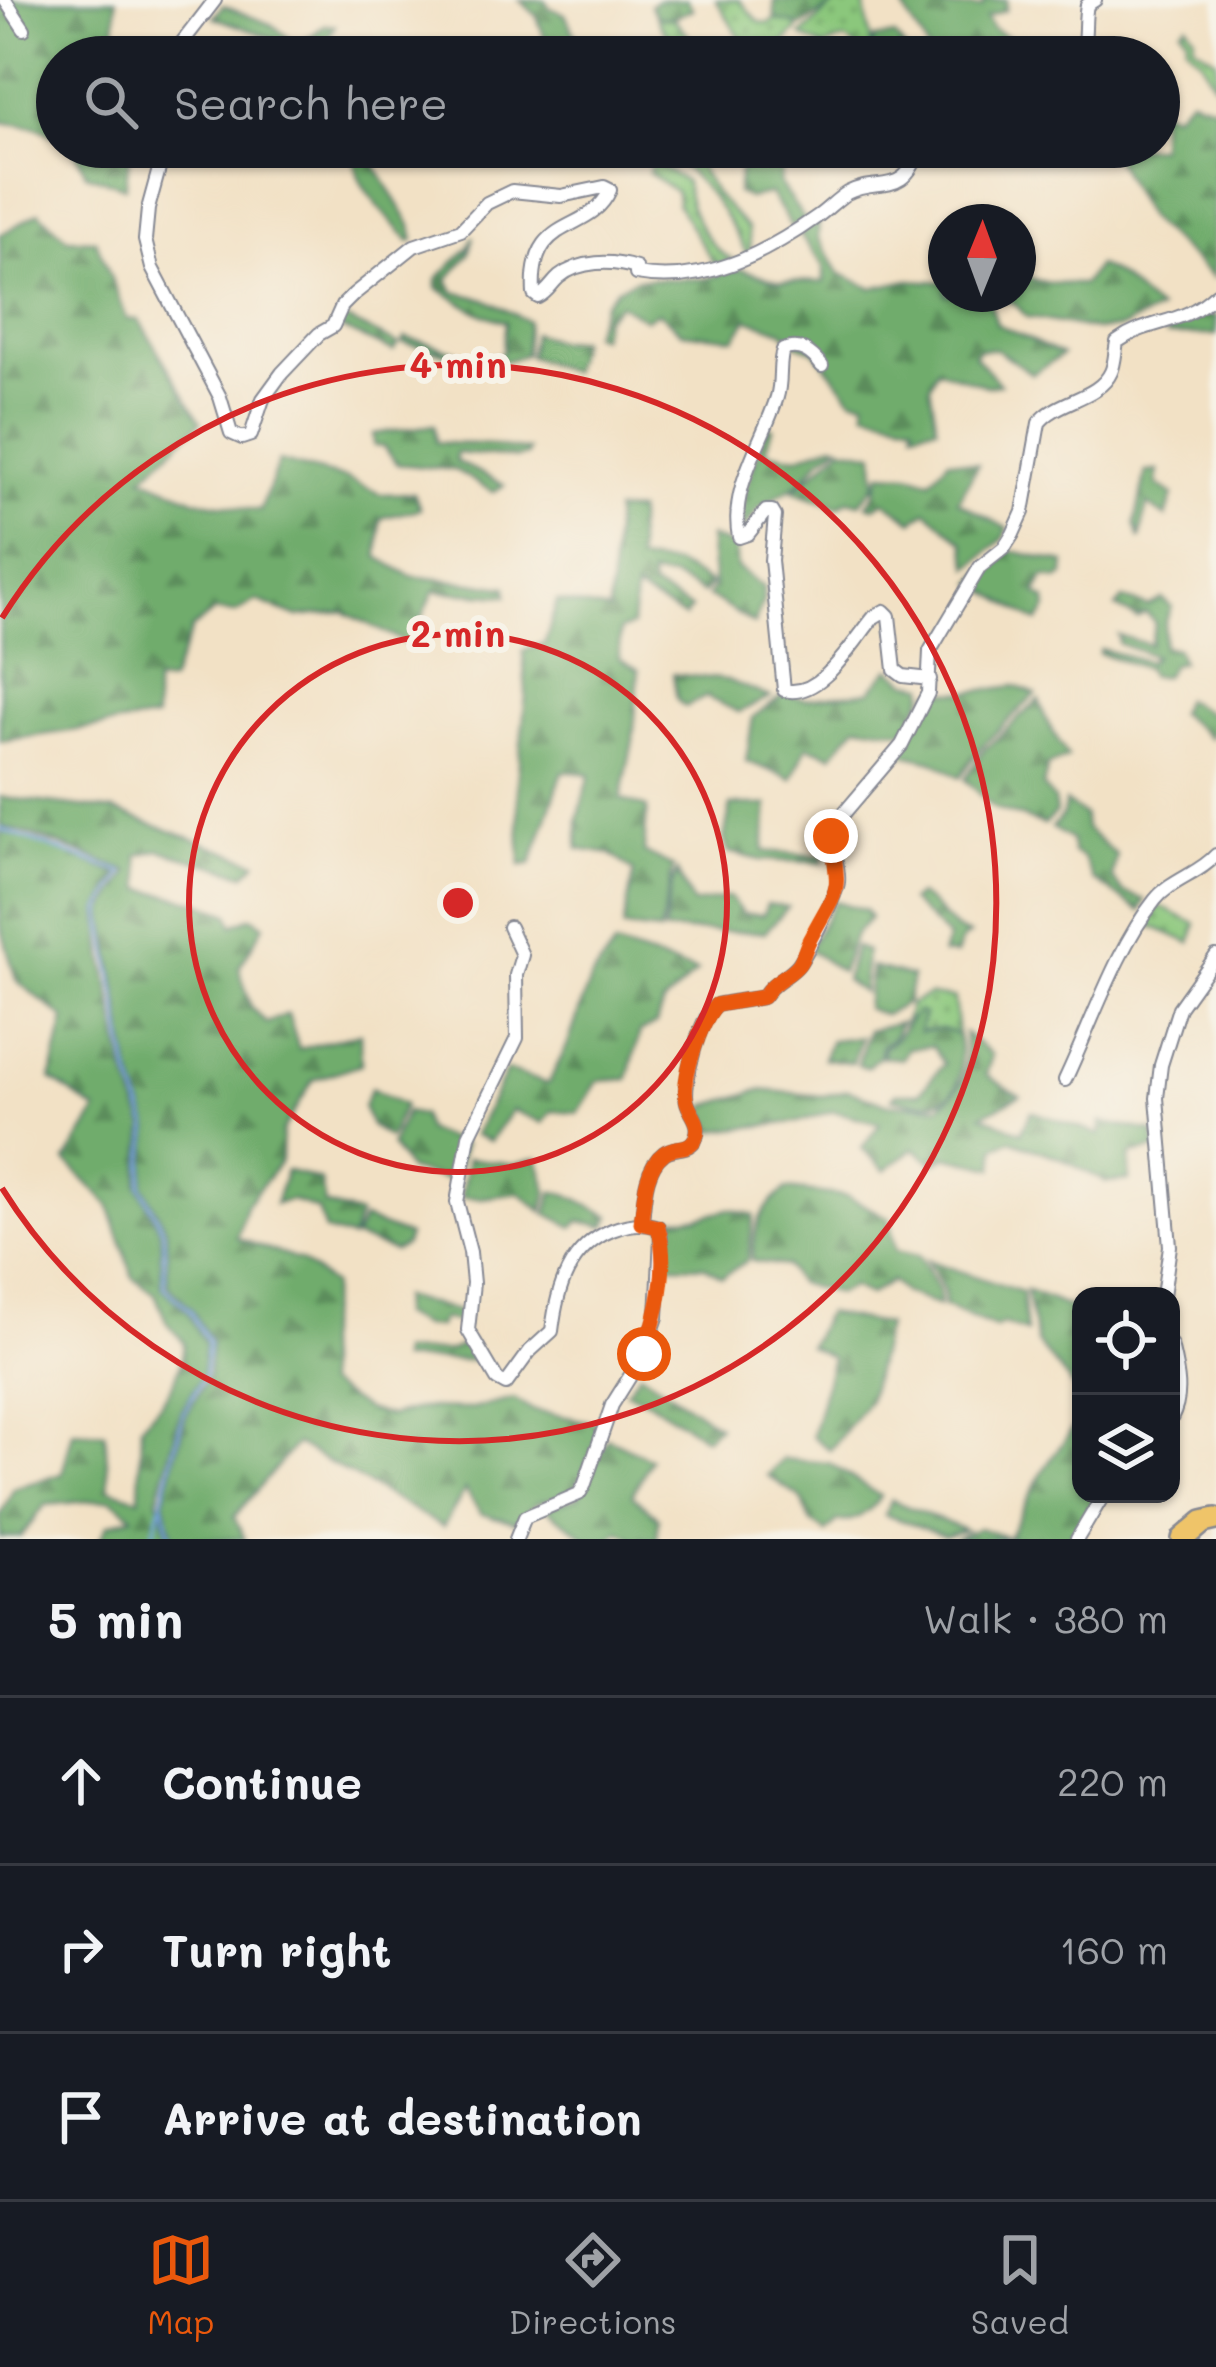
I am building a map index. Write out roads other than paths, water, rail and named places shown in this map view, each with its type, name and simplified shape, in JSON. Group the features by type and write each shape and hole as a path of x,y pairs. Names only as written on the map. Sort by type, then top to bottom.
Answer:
{"highway":[{"path":"1183,1539 1203,1522 1216,1519"}],"street":[{"path":"5,0 24,29"},
{"path":"187,36 215,0"},
{"path":"1085,36 1087,5 1094,0"},
{"path":"159,168 145,240 152,268 220,397 231,433 242,438 250,435 262,399 272,386 307,346 333,326 353,294 414,246 461,230 497,197 521,190 561,196 610,190 607,199 584,218 548,237 535,268 534,294 538,297 561,275 583,265 626,265 636,268 636,274 666,277 742,262 767,250 846,194 886,186 912,168"},
{"path":"641,1223 654,1166 664,1153 688,1147 696,1137 698,1125 686,1101 705,1017 716,1005 763,997 776,977 799,964 838,886 833,826 902,745 925,704 930,651 980,567 1004,548 1023,512 1039,423 1045,414 1101,384 1112,371 1117,342 1182,319 1216,294"},
{"path":"822,366 809,351 783,350 779,390 754,451 738,510 739,537 748,534 766,511 775,516 771,560 784,690 798,693 814,686 884,611 889,616 895,670 903,676 930,679"},
{"path":"1065,1080 1111,978 1154,902 1216,855"},
{"path":"508,927 522,955 516,975 517,1038 469,1136 457,1202 473,1283 468,1330 497,1379 506,1384 552,1330 554,1305 575,1256 606,1233 641,1223 658,1227 661,1237 657,1317 644,1354 612,1405 606,1432 579,1494 536,1510 518,1528 516,1539"},
{"path":"1164,1287 1170,1246 1157,1098 1161,1065 1179,1008 1216,956"},
{"path":"1077,1539 1099,1503"}],"waterway":[{"path":"0,829 124,873 101,910 128,1068 148,1128 141,1186 163,1230 165,1287 190,1310 208,1343 204,1376 183,1414 162,1501 171,1539"},
{"path":"152,1539 161,1506"}]}
